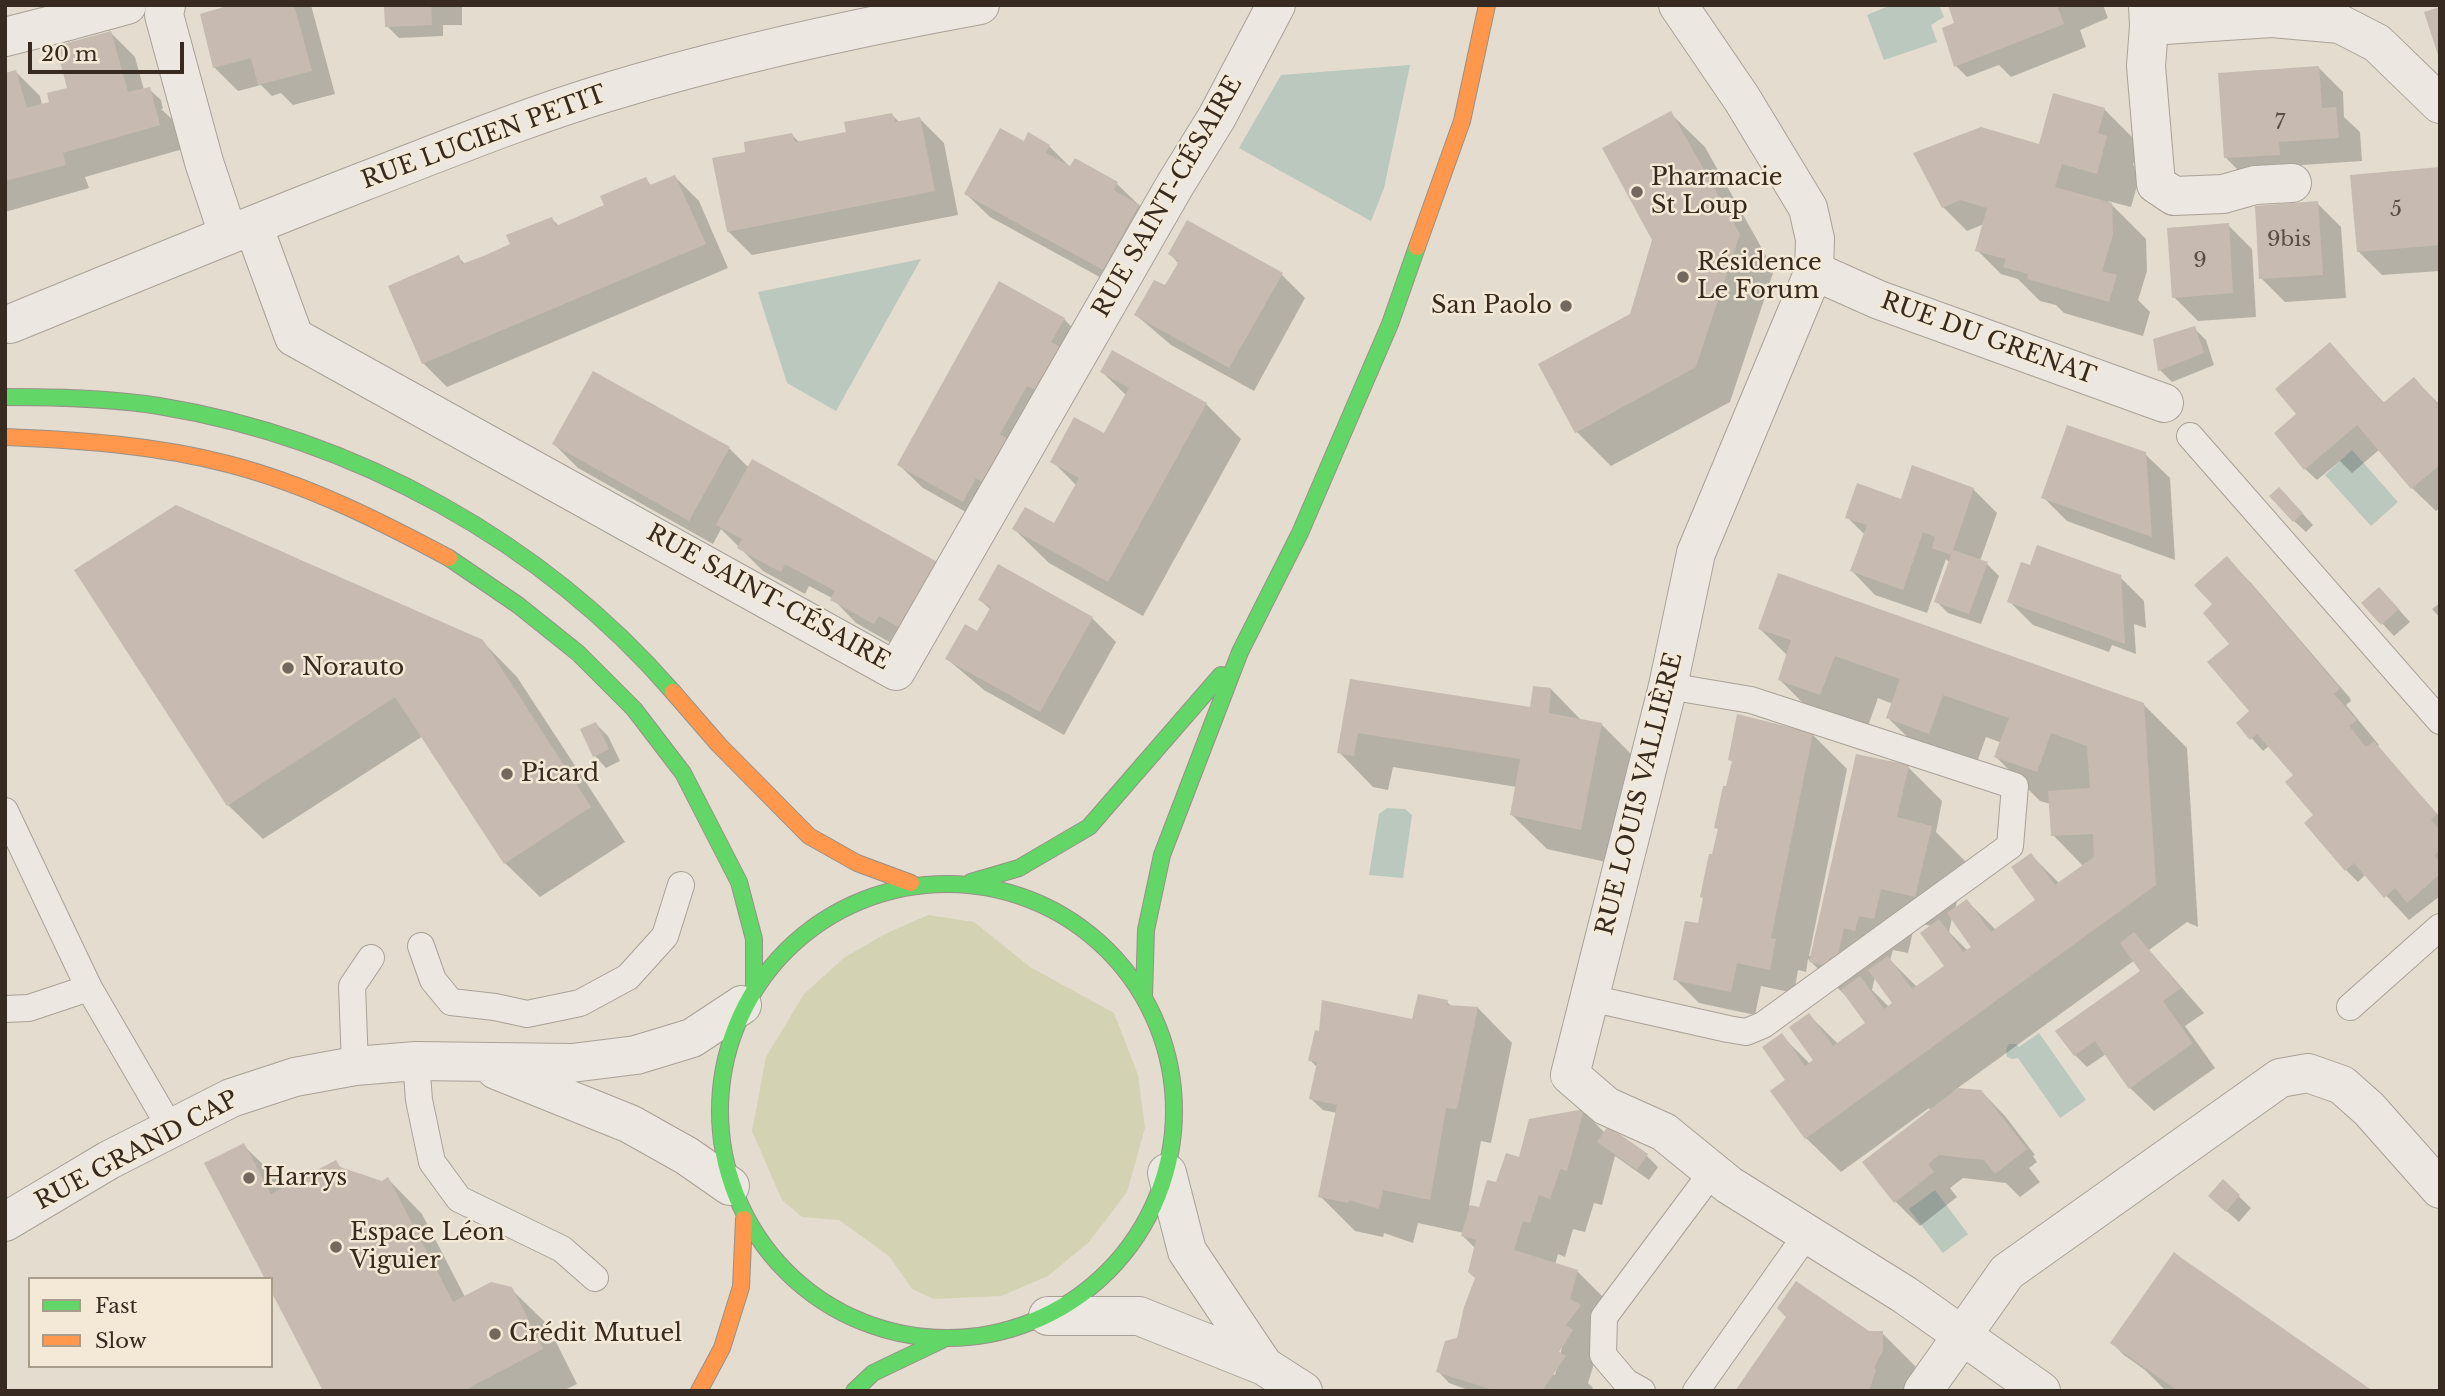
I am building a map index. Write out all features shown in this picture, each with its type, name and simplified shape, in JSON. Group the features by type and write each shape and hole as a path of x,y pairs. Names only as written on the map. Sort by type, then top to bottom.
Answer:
{"street":[{"path":"5,37 70,13 127,5"},
{"path":"166,5 164,15 204,162 241,230"},
{"name":"RUE LUCIEN PETIT","path":"8,324 455,146 604,93 769,47 980,5"},
{"name":"RUE SAINT-CÉSAIRE","path":"241,230 294,337 896,671 1175,185 1217,117 1276,5"},
{"path":"1144,996 1146,930 1162,855 1240,652 1300,533 1390,324 1462,121 1487,5"},
{"name":"RUE LOUIS VALLIÈRE","path":"1678,5 1742,99 1808,208 1815,239 1814,271 1696,553 1668,686 1570,1075 1606,1107 1664,1132 1729,1185 1905,1295 2041,1391"},
{"path":"2292,183 2255,186 2223,194 2174,196 2156,184 2146,66 2149,16 2272,18 2340,24 2377,43 2440,104"},
{"name":"RUE DU GRENAT","path":"1814,271 1879,300 2164,403"},
{"path":"5,397 75,397 158,406 226,420 317,449 394,481 474,524 542,571 606,622 666,682 719,745 809,836 857,863 911,883"},
{"path":"5,437 72,440 150,449 241,468 303,489 376,519 452,560 519,605 578,653 634,709 682,773 739,882 754,939 748,995 718,1094 737,1202 741,1287 722,1348 699,1391"},
{"path":"971,882 1019,867 1089,827 1240,652"},
{"path":"737,1202 794,1282 863,1325 942,1340 997,1335 1048,1316 1101,1281 1141,1231 1167,1173 1175,1113 1167,1052 1144,996 1100,940 1040,901 971,882 911,883 821,917 748,995"},
{"name":"RUE GRAND CAP","path":"5,1222 109,1160 231,1098 295,1077 355,1066 416,1061 572,1063 636,1055 692,1038 748,995"},
{"name":"RUE GRAND CAP","path":"478,1063 630,1124 687,1156 737,1202"},
{"path":"1923,1391 2007,1272 2280,1078 2308,1073 2342,1085 2369,1109 2440,1189"},
{"path":"1167,1173 1187,1251 1264,1366"},
{"path":"1048,1316 1139,1316 1264,1366 1303,1391"},
{"path":"854,1391 873,1373 942,1340"}],"lane":[{"path":"2190,436 2440,721"},
{"path":"1590,998 1746,1032 1763,1024 2010,846 2015,786 1751,700 1668,686"},
{"path":"5,811 89,988 171,1129"},
{"path":"421,946 433,980 451,1002 527,1014 580,1003 628,977 665,936 681,885"},
{"path":"2350,1007 2440,927"},
{"path":"355,1066 352,986 371,958"},
{"path":"5,1009 29,1008 89,988"},
{"path":"416,1061 418,1100 432,1161 459,1199 562,1249 595,1278"},
{"path":"1642,1391 1626,1382 1603,1355 1604,1317 1713,1171"},
{"path":"1696,1391 1807,1234"}],"green space":[{"path":"928,915 974,922 1030,967 1114,1013 1138,1075 1145,1128 1127,1192 1089,1242 1048,1276 1001,1296 934,1299 912,1289 889,1256 839,1220 802,1217 782,1200 752,1131 766,1057 804,994 845,957 887,933"}],"shaded area":[{"path":"1891,5 1939,5 1944,17 1931,25 1937,42 1884,60 1867,15"},
{"path":"1410,65 1384,188 1371,221 1239,148 1281,75"},
{"path":"921,259 836,411 787,383 758,292"},
{"path":"2352,450 2398,502 2371,526 2325,475"},
{"path":"1387,808 1405,809 1412,815 1403,878 1369,875 1379,814"},
{"path":"2039,1033 2086,1100 2060,1118 2018,1058 2007,1057 2009,1044 2019,1047"},
{"path":"1935,1190 1968,1234 1943,1253 1909,1209"}],"building":[{"path":"231,5 294,5 312,71 258,85 251,58 213,68 200,14"},
{"path":"384,5 431,5 432,25 385,27"},
{"path":"1948,5 2057,5 2064,24 1954,67 1942,28 1954,23"},
{"path":"2440,7 2440,58 2439,58 2424,12"},
{"path":"111,31 128,92 150,87 160,125 63,153 66,165 5,181 5,73 16,70 27,108 49,102 47,93 67,88 56,46"},
{"path":"2319,66 2322,108 2336,107 2339,138 2279,142 2280,155 2224,158 2218,73"},
{"path":"2053,93 2105,108 2098,133 2107,136 2097,174 2062,164 2055,187 2112,203 2113,235 2102,271 2117,275 2109,302 2027,279 2028,274 2003,267 2006,259 1975,251 1987,208 1960,200 1942,208 1913,153 1981,127 2039,144"},
{"name":"Résidence Le Forum","path":"1671,111 1740,234 1696,367 1575,433 1538,364 1630,314 1652,240 1602,148"},
{"path":"892,113 895,122 920,117 935,191 727,232 712,158 745,152 744,142 792,133 795,142 846,132 844,122"},
{"path":"1000,128 1024,141 1028,132 1050,145 1046,153 1070,166 1075,158 1118,182 1114,190 1139,205 1103,270 964,194"},
{"path":"2440,167 2440,245 2357,252 2350,175"},
{"path":"675,175 706,244 422,364 388,286 459,255 462,264 486,255 510,244 506,235 552,217 556,226 604,205 600,196 646,177 650,185"},
{"path":"2318,201 2323,275 2259,279 2255,206"},
{"path":"1187,220 1283,273 1229,368 1134,315 1154,280 1165,285 1177,265 1178,261 1168,254"},
{"path":"2229,223 2233,293 2172,298 2167,228"},
{"path":"999,281 1065,318 1051,342 1060,347 1036,390 1027,386 1000,434 1008,439 984,483 976,478 963,502 897,465"},
{"path":"2195,326 2204,353 2158,371 2153,339"},
{"path":"2330,342 2383,403 2414,377 2440,407 2440,465 2411,489 2357,425 2304,470 2274,433 2296,414 2275,389"},
{"path":"1112,350 1207,403 1108,582 1012,529 1025,507 1054,523 1079,478 1050,462 1074,417 1104,433 1129,388 1100,372"},
{"path":"593,371 730,447 689,521 552,444"},
{"path":"2067,425 2146,452 2152,537 2041,498"},
{"path":"752,459 941,564 904,630 879,616 874,624 830,600 835,591 785,564 781,572 758,560 737,548 742,539 716,525"},
{"path":"1912,465 1974,488 1953,550 1988,562 1969,614 1934,602 1951,555 1932,548 1935,537 1923,532 1903,590 1850,571 1867,525 1845,518 1857,483 1901,499"},
{"path":"2279,487 2303,513 2293,522 2269,496"},
{"name":"Norauto","path":"176,505 483,640 591,807 504,864 395,697 227,806 74,570"},
{"path":"2037,545 2121,575 2125,644 2007,602 2021,562 2030,565"},
{"path":"2227,556 2340,688 2334,694 2357,720 2349,726 2366,747 2374,741 2437,814 2431,820 2440,830 2440,850 2434,855 2440,862 2440,874 2407,903 2395,888 2384,898 2354,863 2345,871 2304,823 2313,815 2285,782 2293,775 2257,734 2250,740 2236,723 2249,711 2207,662 2229,644 2203,613 2212,604 2194,585"},
{"path":"998,564 1093,617 1040,712 945,659 965,624 977,631 991,607 978,600"},
{"path":"1778,573 2144,703 2156,885 1805,1139 1770,1091 1785,1080 1762,1047 1782,1033 1805,1066 1813,1060 1789,1027 1809,1013 1833,1046 1865,1023 1841,990 1860,976 1884,1009 1892,1003 1868,970 1888,956 1912,989 1944,966 1920,933 1939,919 1963,952 1971,947 1947,913 1967,899 1991,932 2035,900 2011,867 2031,853 2055,885 2094,857 2093,834 2051,836 2048,791 2090,788 2087,746 2051,733 2037,772 1994,757 2009,718 1943,695 1929,734 1886,718 1900,679 1835,656 1820,695 1778,680 1791,640 1758,629"},
{"path":"2379,587 2399,609 2381,625 2361,603"},
{"path":"1350,679 1530,707 1533,686 1551,688 1549,713 1602,723 1581,830 1510,815 1520,759 1358,733 1354,756 1337,753"},
{"path":"1737,714 1813,733 1771,938 1776,939 1770,970 1737,963 1731,992 1673,980 1685,921 1698,923 1703,898 1700,897 1709,854 1712,854 1718,829 1714,828 1723,786 1726,786 1732,761 1728,760"},
{"path":"596,722 609,749 593,757 580,729"},
{"path":"1856,754 1909,765 1897,817 1932,826 1915,897 1881,889 1874,919 1859,916 1855,931 1844,928 1835,968 1809,962"},
{"path":"2134,932 2181,988 2163,1001 2193,1043 2129,1089 2095,1041 2074,1056 2055,1031 2140,971 2120,943"},
{"path":"1418,994 1448,1000 1447,1005 1478,1007 1457,1109 1446,1108 1430,1200 1383,1190 1379,1209 1349,1200 1348,1203 1318,1197 1337,1105 1309,1099 1317,1062 1308,1061 1315,1030 1319,1031 1322,1000 1412,1019"},
{"path":"1958,1088 1981,1090 2027,1149 1995,1174 1984,1160 1939,1155 1928,1164 1934,1172 1894,1203 1862,1162"},
{"path":"1584,1109 1567,1171 1560,1169 1550,1199 1539,1195 1530,1223 1523,1221 1514,1250 1578,1270 1570,1299 1581,1305 1566,1325 1573,1330 1559,1352 1566,1356 1542,1391 1490,1391 1436,1372 1445,1341 1457,1338 1464,1307 1475,1278 1468,1272 1476,1240 1461,1236 1470,1205 1479,1207 1487,1180 1496,1182 1506,1153 1519,1157 1529,1119"},
{"path":"1608,1126 1648,1154 1637,1170 1597,1142"},
{"name":"Espace Léon Viguier","path":"244,1143 271,1194 336,1160 340,1167 382,1181 388,1177 453,1302 491,1282 512,1287 543,1349 463,1391 323,1391 273,1295 273,1277 264,1277 204,1163"},
{"path":"2223,1179 2240,1195 2226,1212 2208,1196"},
{"path":"2174,1252 2373,1391 2178,1391 2110,1343"},
{"path":"1796,1281 1869,1331 1883,1331 1883,1350 1874,1368 1876,1370 1869,1391 1735,1391 1786,1317 1777,1308"}],"traffic: fast":[{"path":"1144,996 1146,930 1162,855 1240,652 1300,533 1390,324 1417,247"},
{"path":"5,397 82,398 159,406 232,421 304,443 373,471 441,505 505,544 565,589 622,638 673,692"},
{"path":"449,558 518,605 578,653 634,709 683,773 739,882 754,939 754,985"},
{"path":"971,882 1019,868 1089,827 1221,675"},
{"path":"947,884 991,888 1034,901 1073,922 1108,950 1136,985 1157,1024 1170,1067 1174,1111 1170,1155 1157,1198 1136,1237 1108,1272 1073,1300 1034,1321 991,1334 947,1338 903,1334 860,1321 821,1300 786,1272 758,1237 737,1198 724,1155 720,1111 724,1067 737,1024 758,985 786,950 821,922 860,901 903,888 947,884"},
{"path":"854,1391 873,1373 942,1340"}],"traffic: slow":[{"path":"1417,247 1462,121 1487,5"},
{"path":"5,437 117,444 228,464 257,472 341,504 449,558"},
{"path":"673,692 719,745 809,836 857,863 911,883"},
{"path":"699,1391 722,1348 741,1287 744,1219"}],"place":[{"name":"Pharmacie St Loup","path":"1637,192"},
{"name":"Résidence Le Forum","path":"1683,277"},
{"name":"San Paolo","path":"1566,306"},
{"name":"Norauto","path":"288,668"},
{"name":"Picard","path":"507,774"},
{"name":"Harrys","path":"249,1178"},
{"name":"Espace Léon Viguier","path":"336,1247"},
{"name":"Crédit Mutuel","path":"495,1334"}]}
